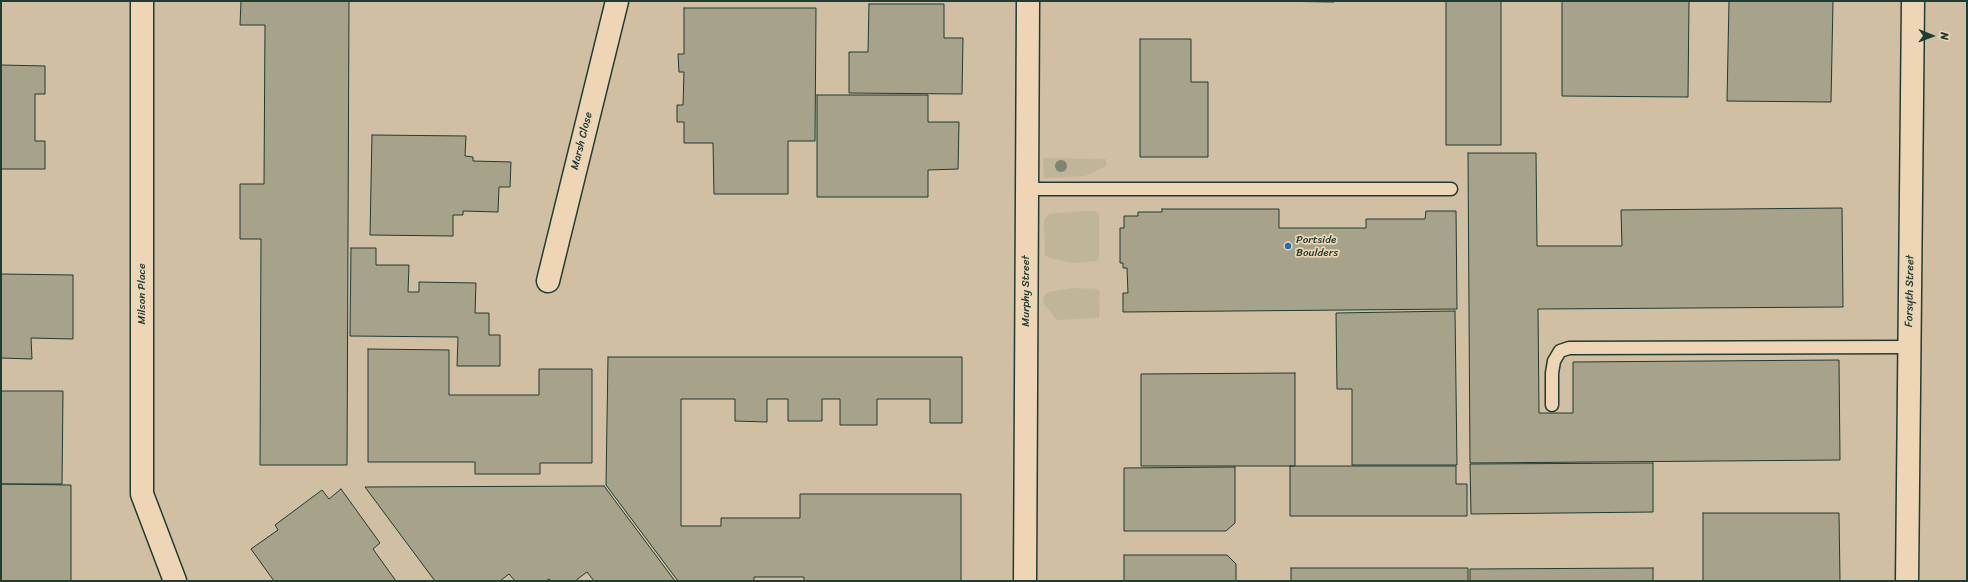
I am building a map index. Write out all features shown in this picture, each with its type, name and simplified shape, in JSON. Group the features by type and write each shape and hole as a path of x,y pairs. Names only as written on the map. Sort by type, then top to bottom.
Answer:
{"street":[{"name":"Milson Place","path":"142,1 142,494 175,581"},
{"name":"Marsh Close","path":"548,281 617,1"},
{"name":"Murphy Street","path":"1025,581 1028,1"},
{"name":"Forsyth Street","path":"1907,581 1912,1"}],"lane":[{"path":"1026,189 1451,189"},
{"path":"1552,405 1552,373 1554,361 1560,351 1569,348 1909,347"}],"shaded area":[{"path":"1,1 1967,1 1967,581 1,581"},
{"path":"1043,158 1106,159 1106,166 1085,176 1044,178"},
{"path":"1095,211 1099,214 1099,258 1097,261 1073,263 1050,258 1045,255 1044,220 1049,214"},
{"path":"1073,288 1098,289 1100,292 1099,318 1057,320 1044,304 1043,297 1049,292"}],"building":[{"path":"241,1 349,1 347,465 260,465 261,239 240,239 240,184 264,184 265,25 240,25"},
{"path":"1264,1 1334,1 1334,2"},
{"path":"1446,1 1501,1 1501,145 1446,145"},
{"path":"1562,1 1689,1 1688,97 1562,96"},
{"path":"1729,1 1833,1 1831,102 1727,101"},
{"path":"869,4 944,4 944,38 963,38 962,94 849,93 849,52 868,52"},
{"path":"684,8 816,8 815,141 788,141 788,194 714,194 713,143 684,143 684,122 677,122 677,105 683,105 684,72 679,72 678,54 684,54"},
{"path":"1140,39 1191,39 1191,82 1208,82 1208,157 1140,157"},
{"path":"1,65 45,66 45,94 35,94 35,141 45,141 45,169 1,169"},
{"path":"817,95 928,95 928,122 959,122 958,169 928,170 928,197 817,197"},
{"path":"372,135 466,136 465,156 473,157 473,161 511,162 510,187 499,187 498,212 463,211 463,215 453,215 453,236 370,235"},
{"path":"1468,153 1536,153 1537,246 1622,246 1621,210 1842,208 1843,307 1538,309 1539,413 1573,413 1573,362 1839,360 1840,460 1470,463"},
{"name":"Portside Boulders","path":"1162,209 1279,209 1279,228 1366,228 1366,219 1425,219 1426,211 1456,211 1457,309 1123,312 1123,293 1128,293 1127,268 1123,268 1123,263 1120,263 1120,228 1124,228 1124,216 1138,216 1138,212 1162,212"},
{"path":"351,248 376,248 376,265 409,265 408,292 419,292 419,282 476,283 475,313 489,313 489,335 500,335 500,366 457,366 458,337 350,336"},
{"path":"1,274 73,275 73,339 31,338 32,359 1,358"},
{"path":"1455,311 1457,465 1352,465 1352,389 1337,389 1336,313"},
{"path":"368,349 449,350 449,395 539,395 539,369 592,369 592,463 540,463 540,474 475,474 475,462 368,462"},
{"path":"608,357 962,357 962,423 930,423 930,399 877,399 877,425 840,425 840,399 822,399 822,421 788,421 788,399 767,399 767,422 735,421 735,399 681,399 681,526 721,526 721,518 800,518 800,494 961,494 961,581 804,581 804,577 754,577 754,581 678,581 606,485"},
{"path":"1295,373 1295,466 1141,466 1141,374"},
{"path":"1,391 63,391 62,484 1,484"},
{"path":"1653,463 1653,512 1471,514 1470,464"},
{"path":"1290,466 1456,466 1456,484 1467,484 1467,516 1290,516"},
{"path":"1235,467 1235,523 1226,531 1124,531 1124,468"},
{"path":"1,484 71,485 71,581 1,581"},
{"path":"604,486 675,581 594,581 587,572 575,581 551,581 549,579 546,581 515,581 509,574 500,581 435,581 365,487"},
{"path":"341,489 380,543 373,549 396,581 274,581 251,549 278,530 275,525 322,490 329,499"},
{"path":"1703,513 1839,513 1840,581 1703,581"},
{"path":"1124,555 1227,555 1236,564 1236,581 1124,581"},
{"path":"1291,568 1468,568 1468,581 1291,581"},
{"path":"1653,568 1653,581 1470,581 1470,569"}],"place":[{"name":"Portside Boulders","path":"1288,246"}]}
